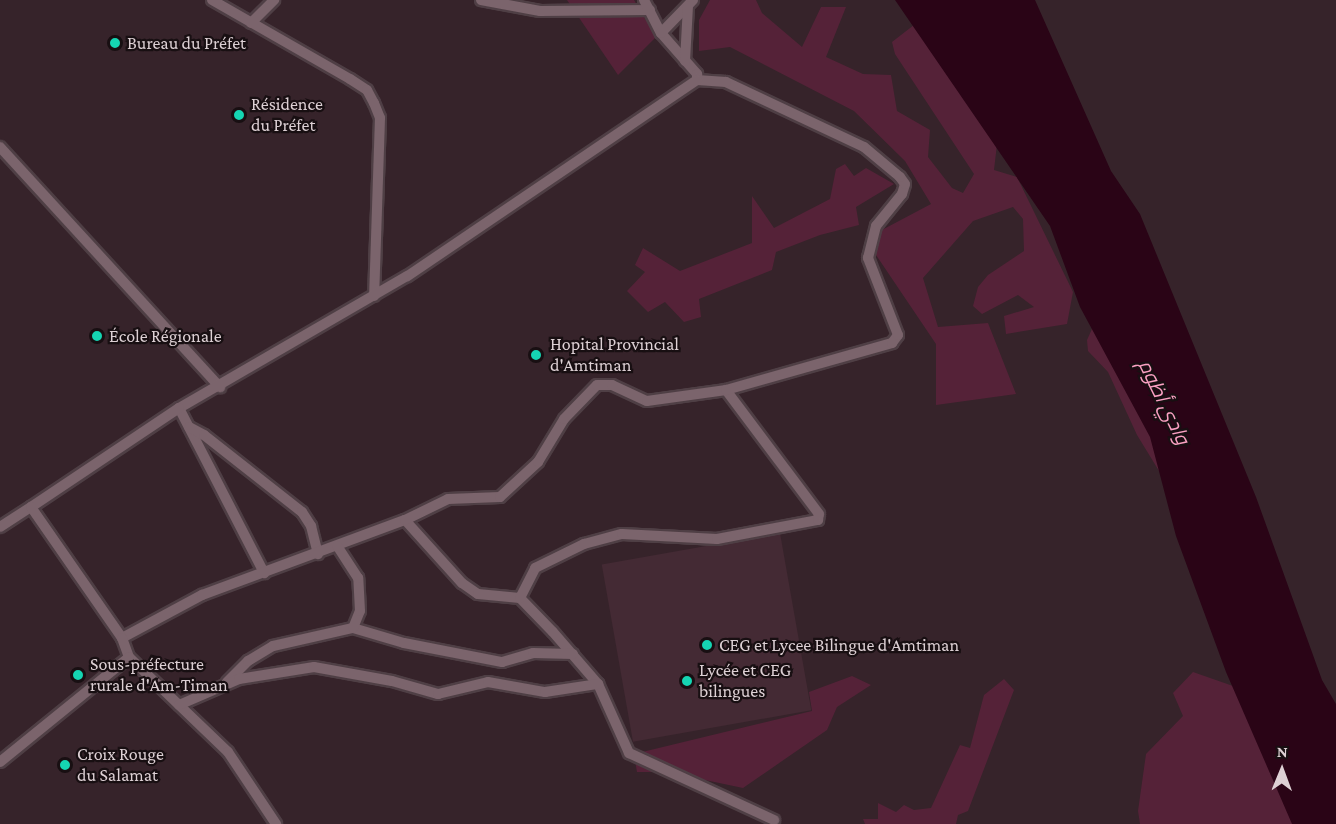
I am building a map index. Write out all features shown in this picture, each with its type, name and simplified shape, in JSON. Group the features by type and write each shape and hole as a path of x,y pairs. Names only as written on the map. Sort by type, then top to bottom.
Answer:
{"street":[{"path":"212,0 350,78 367,90 380,118 374,296"},
{"path":"251,23 274,0"},
{"path":"481,0 540,11 647,5 661,33 697,74 697,80"},
{"path":"661,33 691,3"},
{"path":"685,61 691,3"},
{"path":"0,527 179,408 220,387 374,296 697,80 726,82 864,147 905,184 902,194 876,226 868,258 897,340 726,390 647,400 612,384 597,385 564,419 538,462 515,487 492,500 448,499 405,520 318,554 202,595 122,638"},
{"path":"0,147 220,387"},
{"path":"519,598 535,568 584,544 622,534 717,539 818,520 819,514 726,390"},
{"path":"179,408 264,573"},
{"path":"189,427 302,512 311,526 318,554"},
{"path":"31,507 122,638 129,657 228,752 276,824"},
{"path":"405,520 462,583 478,594 519,598 573,654 598,684 629,753 774,820"},
{"path":"337,546 358,579 360,611 353,628"},
{"path":"224,686 248,661 273,646 353,628 404,643 502,662 533,653 573,654"},
{"path":"0,762 129,657"},
{"path":"179,705 263,673 314,667 392,681 438,694 488,682 545,692 598,684"}],"shaded area":[{"path":"567,0 634,0 656,37 618,75"},
{"path":"710,0 756,0 762,13 802,47 821,7 846,7 826,57 863,74 891,75 897,111 930,130 928,157 952,188 963,193 974,174 895,54 892,42 932,11 998,136 994,170 1017,177 1073,292 1067,324 1006,334 1004,316 1034,307 1018,295 982,314 973,306 978,287 988,275 1024,251 1023,219 1013,207 973,221 923,278 938,327 988,323 1016,394 936,405 936,344 876,255 880,231 931,204 905,161 854,111 730,47 699,51 699,20"},
{"path":"845,164 854,176 866,168 894,184 856,207 859,225 820,235 776,252 772,270 699,299 701,317 684,322 665,302 648,312 627,291 645,272 635,265 643,248 680,271 752,243 752,196 774,228 830,199 836,169"},
{"path":"1096,320 1138,377 1167,484 1137,435 1108,372 1088,351 1087,340"},
{"path":"780,533 811,710 633,742 602,564"},
{"path":"1193,672 1233,686 1295,824 1140,824 1138,811 1146,754 1183,716 1173,693"},
{"path":"852,676 871,685 837,707 827,730 743,788 667,772 637,772 634,754 812,711 809,692"},
{"path":"1004,679 1014,690 968,811 958,815 956,824 865,824 863,819 878,819 878,803 896,812 904,805 914,810 931,808 960,745 970,748 984,695"}],"water":[{"name":"وادي أظوم","path":"895,0 1035,0 1111,171 1140,214 1256,497 1322,680 1336,704 1336,824 1292,824 1226,672 1176,536 1150,437 1080,307 1050,226"}],"place":[{"name":"Bureau du Préfet","path":"115,43"},
{"name":"Résidence du Préfet","path":"239,115"},
{"name":"École Régionale","path":"97,336"},
{"name":"Hopital Provincial d'Amtiman","path":"536,355"},
{"name":"CEG et Lycee Bilingue d'Amtiman","path":"707,645"},
{"name":"Sous-préfecture rurale d'Am-Timan","path":"78,675"},
{"name":"Lycée et CEG bilingues","path":"687,681"},
{"name":"Croix Rouge du Salamat","path":"65,765"}]}
